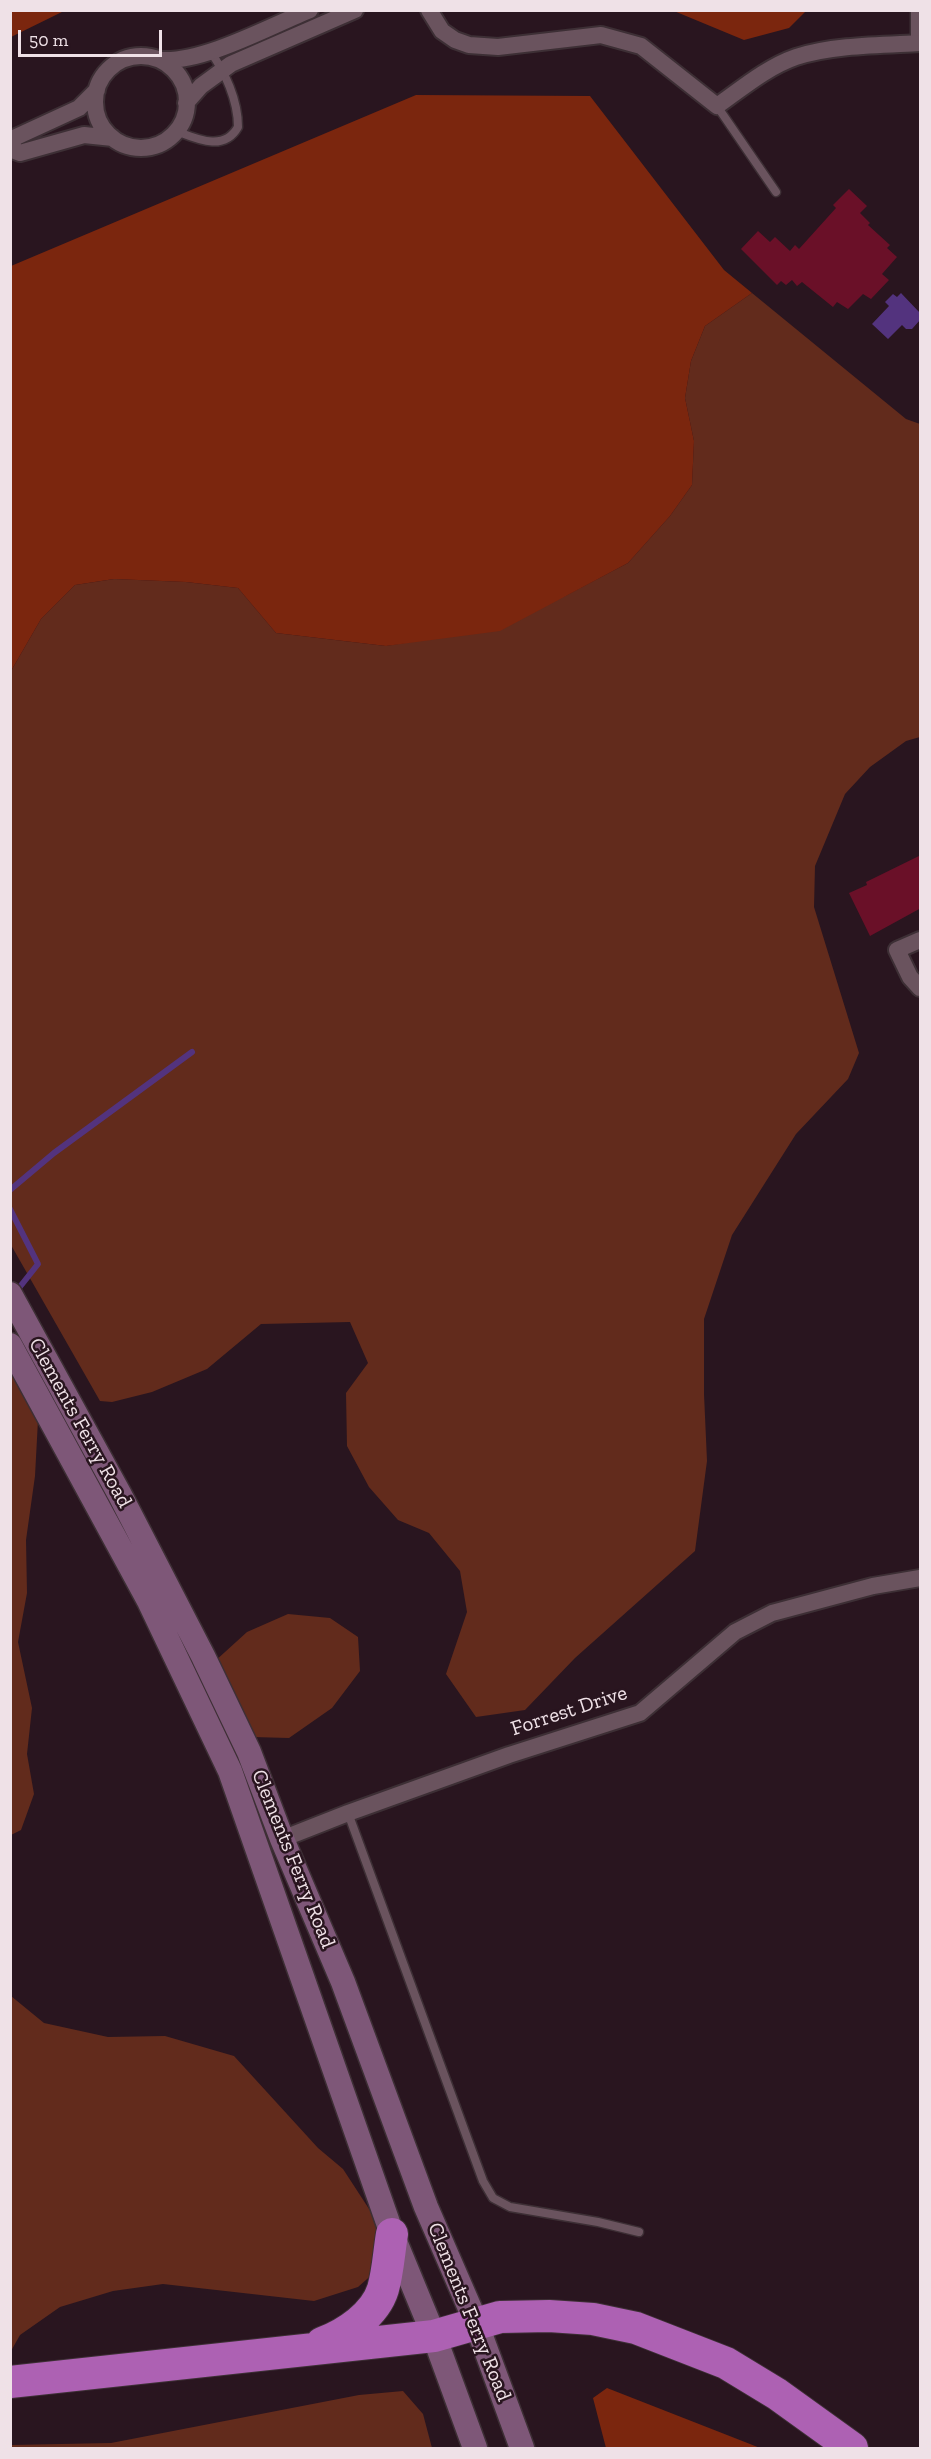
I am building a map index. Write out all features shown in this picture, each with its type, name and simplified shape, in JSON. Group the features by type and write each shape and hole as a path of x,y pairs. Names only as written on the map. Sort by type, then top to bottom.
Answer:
{"highway":[{"path":"308,2349 335,2338 355,2326 375,2306 383,2290 392,2234"},
{"path":"10,2382 434,2336 500,2317 549,2316 593,2319 636,2328 726,2363 777,2394 852,2448"}],"main road":[{"name":"Clements Ferry Road","path":"10,1294 120,1495 203,1656 249,1752 282,1839 344,1982 426,2207 477,2324 522,2448"},
{"name":"Clements Ferry Road","path":"12,1348 149,1602 230,1771 392,2234 434,2336 475,2448"}],"street":[{"path":"162,60 174,69 183,81 187,96 183,118 176,131 157,145 142,148 126,146 102,127 96,113 99,82 107,70 119,61 141,56 177,61 210,51 310,10"},
{"path":"186,103 201,86 223,69 356,10"},
{"path":"429,10 442,31 454,40 469,45 498,47 601,34 641,46 717,106 751,81 795,57 856,46 918,43"},
{"path":"97,90 79,108 16,137 10,147 20,153 84,135 113,138"},
{"path":"921,940 897,950 910,977 921,988"},
{"name":"Forrest Drive","path":"282,1839 509,1755 640,1713 735,1632 772,1613 873,1586 921,1578"}],"lane":[{"path":"915,10 918,43"},
{"path":"176,131 213,142 227,139 238,127 238,115 223,69 210,51"},
{"path":"717,106 777,192"},
{"path":"348,1813 483,2181 494,2198 510,2207 598,2222 639,2232"}],"shaded area":[{"path":"11,10 64,10 64,11 11,37"},
{"path":"674,11 806,11 789,28 744,40"},
{"path":"416,95 590,96 724,270 752,293 705,326 691,361 685,398 694,441 692,485 670,516 628,563 500,631 386,646 276,633 238,588 186,582 114,579 75,585 41,619 11,671 11,266"},
{"path":"752,293 906,419 920,424 920,737 906,741 870,767 845,794 815,866 814,907 859,1053 848,1079 796,1134 732,1235 704,1319 707,1461 695,1551 575,1658 525,1710 476,1717 446,1674 467,1612 460,1571 429,1533 398,1520 369,1487 347,1446 346,1393 368,1363 350,1322 261,1324 207,1369 152,1392 112,1402 100,1401 11,1245 11,671 41,619 75,585 114,579 186,582 238,588 276,633 386,646 434,638 565,596 628,563 670,516 692,485 694,441 685,398 691,361 705,326"},
{"path":"901,293 920,313 920,320 912,329 906,329 902,325 888,339 872,324 889,306 885,302 893,294 897,297"},
{"path":"10,1365 38,1420 35,1476 26,1540 27,1593 18,1642 32,1708 27,1754 34,1794 21,1830 11,1835"},
{"path":"288,1614 330,1618 358,1637 360,1671 332,1708 289,1738 252,1737 214,1662 247,1632"},
{"path":"11,1996 44,2023 108,2037 165,2036 234,2056 318,2148 343,2169 388,2238 391,2258 358,2287 314,2301 163,2284 113,2291 60,2307 20,2335 11,2351"},
{"path":"607,2388 760,2448 606,2448 593,2398"},
{"path":"403,2391 423,2414 432,2448 11,2448 11,2445 111,2443 359,2395"}],"building":[{"path":"849,189 867,206 860,213 870,223 868,225 890,245 887,248 897,257 882,274 889,280 871,299 863,294 848,309 837,302 833,307 802,282 797,286 792,280 786,285 781,281 777,285 741,249 758,231 770,242 775,237 790,251 795,245 799,249 836,208 833,205"},
{"path":"921,855 921,908 870,936 849,893"}],"waterway":[{"path":"10,1190 54,1153 192,1052"},
{"path":"10,1209 38,1264 15,1293"}]}
